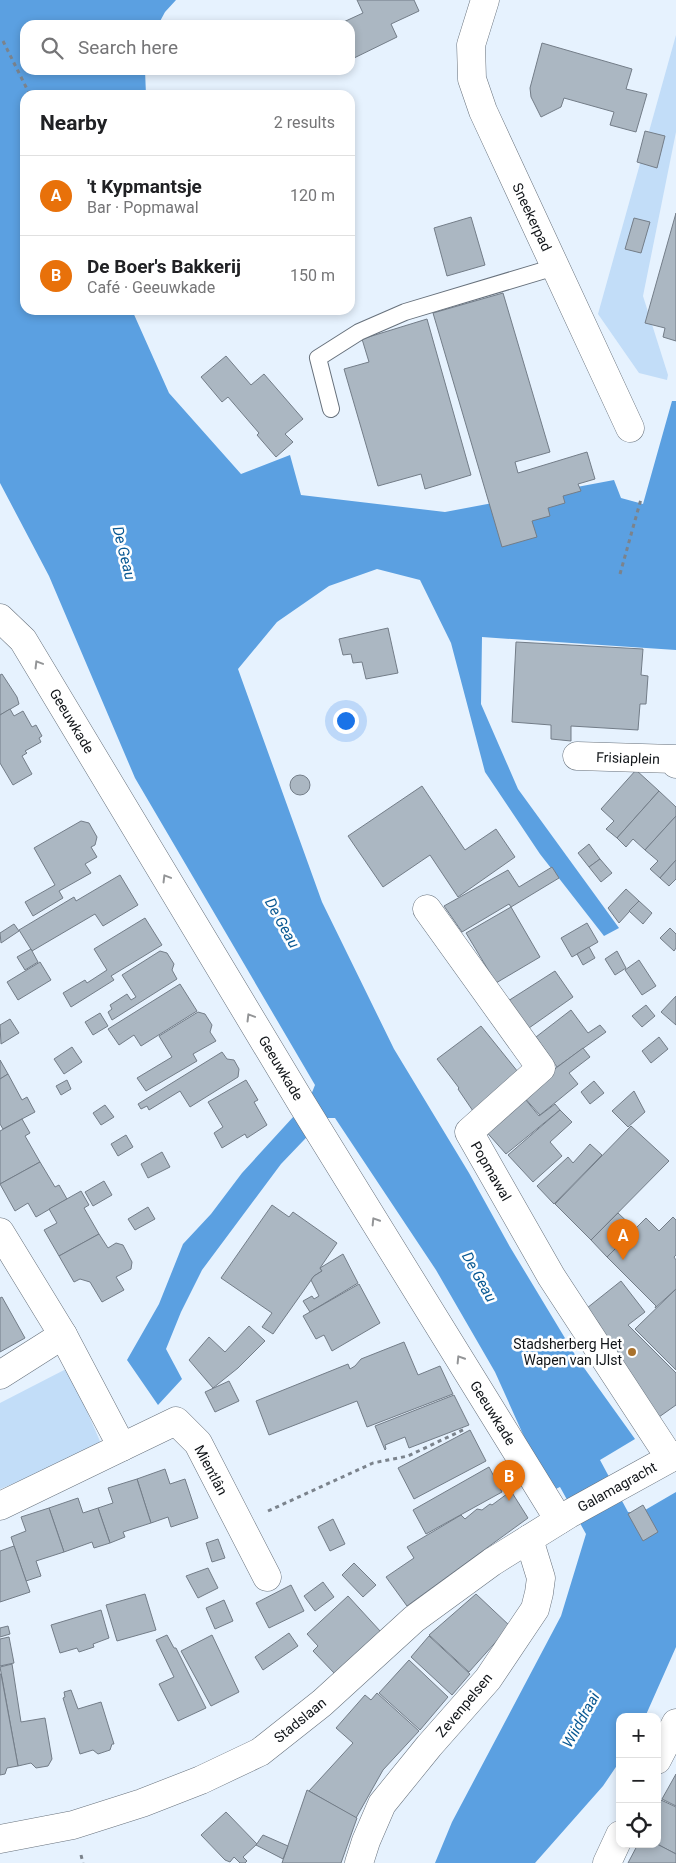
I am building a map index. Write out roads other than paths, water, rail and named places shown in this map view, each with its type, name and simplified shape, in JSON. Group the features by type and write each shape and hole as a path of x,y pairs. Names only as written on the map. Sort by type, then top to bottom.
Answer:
{"street":[{"name":"Sneekerpad","path":"485,0 471,45 472,79 483,111 630,428"},
{"name":"Geeuwkade","path":"0,618 23,640 309,1115 495,1415 564,1517"},
{"name":"Frisiaplein","path":"577,756 674,760 676,764"},
{"name":"Popmawal","path":"427,908 541,1068 469,1132 551,1276 673,1456"},
{"path":"0,1232 63,1335 122,1447"},
{"path":"0,1375 63,1335"},
{"name":"Mientlân","path":"0,1506 176,1421 198,1443 267,1577"},
{"name":"Galamagracht","path":"564,1517 673,1456"},
{"name":"Stadslaan","path":"0,1839 73,1825 142,1803 201,1780 260,1752 322,1703 414,1619 492,1562 564,1517"},
{"name":"Zevenpelsen","path":"359,1863 382,1804 429,1746 488,1679 535,1609 540,1593 541,1578 529,1539"},
{"path":"658,1758 676,1723"},
{"path":"607,1863 616,1844"}],"lane":[{"path":"331,409 318,358 358,332 405,312 555,267"}],"water":[{"path":"0,0 176,0 161,20 20,20 20,75 145,75 146,90 20,90 20,315 134,315 169,393 241,474 290,455 301,495 445,512 614,480 621,498 643,504 672,401 676,401 676,650 482,637 481,704 518,789 619,928 604,936 540,854 485,772 451,643 420,580 377,569 329,586 277,622 238,669 322,902 394,1049 577,1358 635,1439 600,1460 628,1512 640,1513 676,1492 676,1647 647,1713 616,1713 616,1767 603,1786 535,1863 435,1863 452,1822 561,1616 586,1534 560,1487 549,1492 495,1372 436,1270 335,1118 325,1118 281,1164 202,1270 181,1312 166,1349 182,1379 158,1405 127,1360 159,1304 183,1244 211,1214 242,1173 294,1116 311,1095 315,1085 135,778 49,576 0,483"}],"place":[{"name":"'t Kypmantsje","path":"623,1260"},
{"name":"Stadsherberg Het Wapen van IJlst","path":"632,1352"},
{"name":"De Boer's Bakkerij","path":"509,1501"}],"water label":[{"name":"De Geau","path":"124,553"},
{"name":"De Geau","path":"282,923"},
{"name":"De Geau","path":"479,1277"},
{"name":"Wiiddraai","path":"581,1720"}]}
